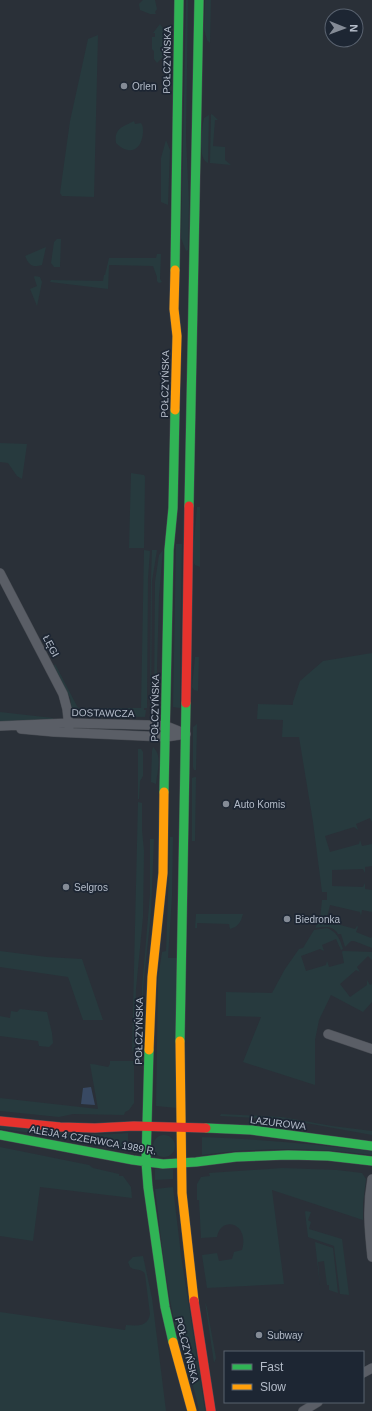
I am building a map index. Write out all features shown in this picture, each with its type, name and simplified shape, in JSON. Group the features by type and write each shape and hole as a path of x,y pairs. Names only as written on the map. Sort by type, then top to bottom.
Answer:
{"main road":[{"name":"POŁCZYŃSKA","path":"179,0 174,302 177,344 173,508 170,550 163,873 160,914 151,978 146,1162 165,1306 177,1359 192,1411"},
{"name":"POŁCZYŃSKA","path":"199,0 180,1030 182,1193 188,1253 210,1411"},
{"name":"ALEJA 4 CZERWCA 1989 R.","path":"0,1121 67,1127 95,1128 147,1126 182,1128"},
{"name":"LAZUROWA","path":"182,1128 262,1131 372,1146"},
{"name":"ALEJA 4 CZERWCA 1989 R.","path":"0,1135 146,1162 163,1164 182,1163"},
{"path":"182,1163 236,1157 288,1155 335,1157 372,1161"}],"street":[{"name":"ŁĘGI","path":"0,573 63,694 69,723 69,733"},
{"name":"DOSTAWCZA","path":"0,726 69,723 166,726 186,734"},
{"name":"DOSTAWCZA","path":"0,726 69,733 166,737 186,734"},
{"path":"328,1034 372,1049"},
{"path":"372,1179 368,1216 372,1257"},
{"path":"303,1411 316,1403"}],"green space":[{"path":"143,0 155,0 157,9 155,12 156,14 150,14 140,10 139,4"},
{"path":"186,0 188,0 186,137 189,203 188,250 186,251 181,238"},
{"path":"205,0 211,0 210,43 207,40 204,29"},
{"path":"160,24 165,31 164,56 157,63 154,59 154,51 152,49 152,37 155,37 155,33 153,33"},
{"path":"98,35 94,197 62,196 60,193 70,121 88,39"},
{"path":"211,114 218,120 215,120 213,146 225,147 225,160 231,165 210,163"},
{"path":"209,115 208,163 202,156 201,143 204,118"},
{"path":"134,121 135,124 141,123 143,132 140,144 134,150 130,150 121,147 116,143 116,134 120,129"},
{"path":"166,140 170,150 168,205 161,202 161,158"},
{"path":"57,239 61,239 60,267 54,267 51,263 54,242"},
{"path":"46,247 42,265 33,266 28,262 25,256"},
{"path":"157,254 161,254 160,279 162,282 159,283 157,281 153,266 109,265 108,289 50,282 51,280 103,281 109,258 156,258"},
{"path":"35,276 40,277 42,282 37,306 30,289 37,286"},
{"path":"0,443 27,444 22,479 17,476 8,463 0,462"},
{"path":"131,473 144,475 145,477 144,548 129,548"},
{"path":"197,507 200,507 200,567 194,563"},
{"path":"176,544 182,544 180,708 173,707"},
{"path":"144,550 150,551 148,578 147,708 144,708 144,710 146,710 145,717 79,716 72,709 70,698 54,666 55,664 78,708 141,708"},
{"path":"152,550 157,550 152,581 150,705 151,579"},
{"path":"163,550 159,596 156,706 154,706 155,582 159,555"},
{"path":"372,653 372,822 370,818 356,824 358,830 354,827 325,836 330,852 359,844 360,840 362,846 372,844 372,866 365,867 365,873 363,869 332,870 332,886 363,887 365,883 365,889 372,890 372,912 362,910 361,916 360,912 330,905 326,921 355,929 357,926 356,932 371,938 372,937 372,948 354,941 351,941 345,947 341,934 338,934 334,929 328,927 315,928 320,919 322,900 327,900 327,892 322,892 313,822 299,737 282,737 283,720 257,719 258,704 293,705 300,681 323,661"},
{"path":"195,657 199,657 198,691 194,690 192,687"},
{"path":"0,712 53,718 54,721 0,722"},
{"path":"197,724 196,770 194,770 193,727"},
{"path":"153,747 159,759 156,784 151,782"},
{"path":"138,749 141,749 143,752 143,776 140,781 139,799 138,799"},
{"path":"196,777 195,841 192,841 192,778"},
{"path":"138,802 142,803 144,851 143,917 136,989 135,1048 132,1052"},
{"path":"170,837 173,837 172,896 168,958 177,958 177,1108 156,1106 158,978 162,952 166,951"},
{"path":"150,839 154,839 151,913 143,988 141,1048 142,988 150,894"},
{"path":"196,914 243,914 239,924 230,929 229,924 197,923 197,928 195,928"},
{"path":"327,928 338,936 343,949 341,950 336,939 322,945 324,951 320,949 301,956 306,971 326,965 327,961 329,967 344,963 343,951 372,952 372,960 368,956 357,967 360,972 356,970 340,984 350,997 367,985 367,980 370,985 372,984 372,1002 363,1012 331,995 319,1020 315,1040 315,1085 243,1062 261,1017 226,1016 226,992 272,993 285,969 299,949 303,948 314,930"},
{"path":"0,951 47,957 82,959 103,1020 83,1020 68,977 0,967"},
{"path":"20,1009 47,1012 53,1043 49,1047 39,1046 38,1041 0,1036 0,1016 10,1018 11,1011 17,1012"},
{"path":"110,1061 134,1061 134,1103 124,1115 73,1114 59,1117 0,1111 0,1098 98,1109 90,1064 108,1067"},
{"path":"221,1114 282,1117 332,1126 372,1131 372,1135 289,1120 220,1116"},
{"path":"0,1125 80,1134 128,1133 128,1151 49,1135 0,1129"},
{"path":"164,1135 172,1138 175,1146 172,1154 164,1157 156,1154 153,1146 156,1138"},
{"path":"202,1137 266,1140 329,1146 372,1151 372,1155 329,1150 266,1149 202,1155"},
{"path":"0,1147 89,1165 93,1168 119,1174 119,1176 123,1176 131,1187 132,1198 40,1187 33,1241 0,1236"},
{"path":"283,1168 337,1170 362,1173 366,1179 363,1203 363,1220 272,1190 284,1284 207,1288 202,1255 217,1253 219,1261 232,1259 234,1252 242,1250 243,1241 242,1233 239,1228 229,1224 220,1230 217,1237 201,1238 197,1184 201,1177 210,1176 209,1173"},
{"path":"155,1169 173,1169 173,1179 155,1180"},
{"path":"173,1187 181,1255 205,1411 199,1411 172,1311 166,1276 155,1189"},
{"path":"306,1211 311,1212 308,1220 311,1222 309,1229 342,1239 349,1295 340,1294 334,1246 308,1237"},
{"path":"315,1242 333,1248 338,1293 329,1290 324,1261 318,1262 320,1286"},
{"path":"143,1256 152,1298 166,1411 0,1411 0,1312 125,1330 126,1325 141,1325 147,1321 150,1314 145,1274 142,1271 130,1267 128,1262 133,1257"},
{"path":"205,1302 216,1358 214,1363"}],"water":[{"path":"91,1087 95,1105 81,1104 83,1088"}],"traffic: fast":[{"path":"175,270 179,0"},
{"path":"189,506 199,0"},
{"path":"164,792 169,550 173,508 175,410"},
{"path":"180,1041 186,703"},
{"path":"149,1050 146,1162 148,1187 165,1307 173,1342"},
{"path":"206,1128 251,1130 372,1146"},
{"path":"0,1135 133,1160 163,1164 236,1157 288,1155 328,1156 372,1161"}],"traffic: slow":[{"path":"175,270 174,309 177,336 175,410"},
{"path":"149,1050 152,977 163,873 164,792"},
{"path":"180,1041 182,1193 194,1301"},
{"path":"173,1342 192,1411"}],"traffic: jam":[{"path":"186,703 189,506"},
{"path":"0,1121 60,1127 95,1128 134,1126 206,1128"},
{"path":"194,1301 211,1411"}],"place":[{"name":"Orlen","path":"124,86"},
{"name":"Auto Komis","path":"226,804"},
{"name":"Selgros","path":"66,887"},
{"name":"Biedronka","path":"287,919"},
{"name":"Subway","path":"259,1335"}]}
